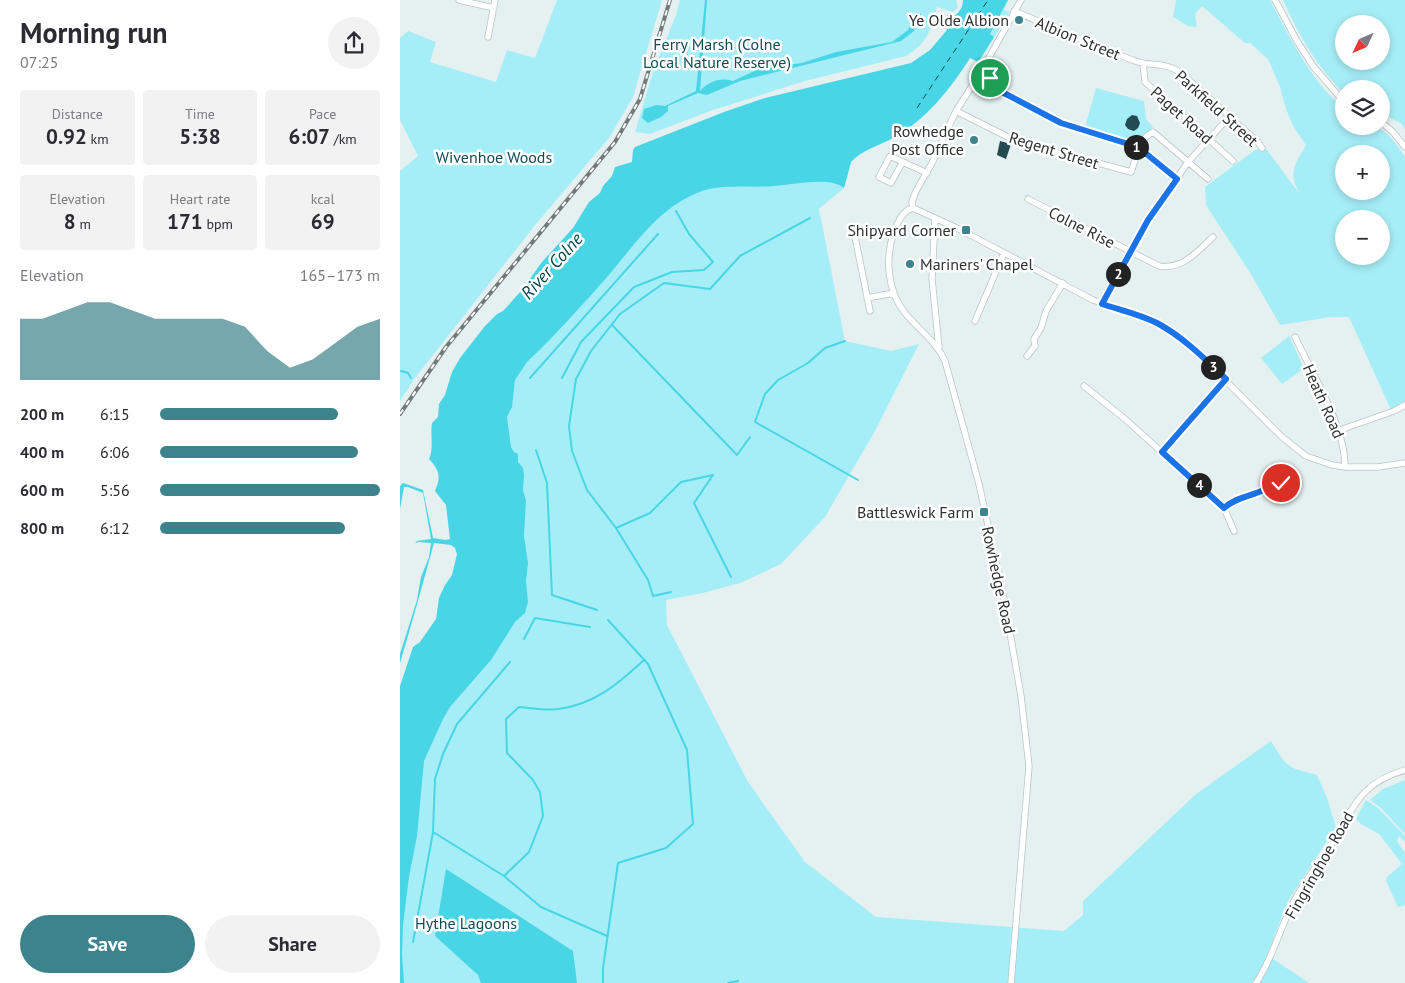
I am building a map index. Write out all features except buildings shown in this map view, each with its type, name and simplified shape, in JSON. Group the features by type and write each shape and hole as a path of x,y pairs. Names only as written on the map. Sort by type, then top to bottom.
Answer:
{"street":[{"path":"459,0 494,8"},
{"path":"488,38 495,0"},
{"path":"1021,0 981,72 956,111 913,198 913,208 1004,252 1102,304 1136,314 1170,330 1185,341 1226,379 1296,449 1318,461 1345,466 1378,467 1405,463"},
{"path":"1275,0 1313,66 1335,92"},
{"name":"Albion Street","path":"1014,11 1143,63"},
{"name":"Parkfield Street","path":"1143,63 1161,64 1180,72 1257,141 1262,148"},
{"name":"Paget Road","path":"1143,63 1145,82 1233,162"},
{"path":"981,72 995,82 1000,91 1061,123 1140,149 1177,179"},
{"name":"Regent Street","path":"956,111 1014,140 1131,172 1140,149"},
{"path":"1102,304 1148,220 1188,162 1230,116"},
{"path":"1390,129 1405,147"},
{"path":"1140,149 1148,135 1154,132 1208,179"},
{"path":"902,163 891,183 879,177 890,156 927,173"},
{"name":"Colne Rise","path":"1028,199 1153,264 1170,267 1187,260 1213,237"},
{"name":"Rowhedge Road","path":"913,208 904,212 892,238 889,265 894,293 905,312 939,348 945,361 979,484 1005,604 1022,705 1029,766 1011,983"},
{"path":"935,218 932,279 939,348"},
{"path":"854,232 870,311"},
{"path":"974,321 1004,252"},
{"path":"1027,356 1035,346 1034,339 1041,328 1046,311 1063,284"},
{"path":"867,298 894,293"},
{"name":"Heath Road","path":"1295,337 1340,430 1345,453 1345,466"},
{"path":"1162,452 1226,379"},
{"path":"1084,386 1224,508 1234,531"},
{"path":"1340,430 1394,411 1405,404"},
{"path":"1224,508 1230,503 1268,489 1277,480"},
{"name":"Fingringhoe Road","path":"1256,983 1273,953 1292,905 1330,847 1358,797 1383,777 1405,770"}],"green space":[{"name":"Wivenhoe Woods","path":"557,0 662,0 633,97 609,138 536,224 415,378 400,401 400,171 418,156 400,120 400,38 408,31 436,42 430,62 496,82 507,50 535,58"},
{"name":"Ferry Marsh (Colne Local Nature Reserve)","path":"680,0 956,0 958,7 953,12 937,7 928,35 919,46 906,56 805,81 710,111 650,134 635,132 652,75"},
{"name":"Hythe Lagoons","path":"995,0 1008,0 1004,10 1010,12 981,59 978,62 970,58 946,92 905,131 855,158 851,162 844,188 819,209 845,341 891,351 919,344 875,431 825,517 781,564 740,583 666,600 667,625 748,782 805,862 876,917 1064,931 1083,915 1083,901 1196,794 1271,741 1285,762 1293,768 1317,775 1336,827 1288,901 1267,955 1309,983 400,983 401,801 433,687 483,411 623,222 814,146"},
{"path":"1176,0 1270,0 1302,58 1322,87 1335,100 1335,135 1388,135 1405,157 1405,401 1391,410 1349,317 1331,317 1280,325 1249,271 1206,205 1205,187 1255,150 1262,148 1267,150 1299,193 1293,174 1294,168 1306,145 1293,126 1268,59 1250,43 1245,43 1202,6 1195,14 1197,27 1188,26 1173,17"},
{"path":"1283,0 1405,0 1405,130 1402,124 1390,118 1390,80 1335,80 1335,84 1302,38"},
{"path":"1096,88 1144,101 1146,119 1153,127 1139,144 1087,131 1085,127"},
{"path":"1289,336 1302,364 1302,370 1282,384 1261,358"},
{"path":"1405,780 1405,834 1381,808 1370,800 1383,789"},
{"path":"1366,800 1379,809 1405,836 1405,842 1399,836 1397,841 1405,853 1405,905 1398,907 1386,881 1387,877 1402,864 1379,834 1356,819"}],"water":[{"path":"705,0 707,0 700,91 715,81 733,81 761,68 802,63 836,52 892,42 908,30 917,12 921,14 914,31 901,41 740,81 707,95 698,93 668,106 668,111 661,117 648,123 642,118 644,109 656,105 665,106 696,91"},
{"name":"River Colne","path":"963,0 1008,0 990,34 994,37 978,62 970,58 946,92 916,123 893,138 864,152 851,162 844,188 830,182 765,187 729,187 702,191 687,198 661,216 650,227 579,309 527,362 515,380 512,407 507,417 511,447 518,454 518,462 523,468 524,475 523,490 526,501 524,536 528,563 526,581 528,602 525,613 515,622 491,660 450,707 424,761 417,836 409,877 403,925 404,983 400,983 400,686 413,647 420,642 436,619 439,598 452,575 457,554 455,548 451,545 434,543 400,663 400,654 417,600 421,577 429,557 431,543 415,543 417,541 431,539 423,493 404,487 400,509 400,486 403,483 423,490 433,538 450,539 446,505 435,491 439,478 438,474 429,459 432,423 438,417 439,404 445,395 452,372 460,358 485,326 497,314 503,311 521,291 542,262 573,228 589,202 600,193 603,186 612,176 615,167 632,162 635,147 765,98 911,63 930,50 947,30 945,17 950,13 952,17 957,14"},
{"path":"446,869 573,951 577,983 481,983 478,975 435,936"}],"waterway":[{"path":"562,378 581,342 634,287 672,272 704,270 713,262 689,234 676,211"},
{"path":"671,592 653,596 648,580 616,528 587,490 572,451 569,426 576,379 591,351 620,314 664,283 710,289 740,256 810,218"},
{"path":"530,378 658,234"},
{"path":"612,325 737,455 750,437"},
{"path":"845,341 825,348 808,363 778,380 765,394 755,422 858,480"},
{"path":"401,371 408,373 411,378"},
{"path":"536,450 547,483 552,595 597,610"},
{"path":"616,528 650,513 681,482 713,475 694,503 731,577"},
{"path":"524,639 535,618 590,627"},
{"path":"603,983 603,968 618,863 666,848 693,824 687,750 648,664 608,620"},
{"path":"413,942 433,832 504,876 529,852 543,816 540,792 533,780 507,753 506,719 519,707 553,710 583,703 615,685 644,660"},
{"path":"433,831 435,779 443,754 457,724 510,662"},
{"path":"505,877 541,907 607,936"},
{"path":"728,983 738,981"}],"ferry route":[{"path":"917,108 988,0"}],"railway":[{"path":"400,414 446,347 615,142 640,99 670,0"}],"place":[{"name":"Ye Olde Albion","path":"1019,20"},
{"name":"Rowhedge Post Office","path":"974,140"},
{"name":"Shipyard Corner","path":"966,230"},
{"name":"Mariners' Chapel","path":"910,264"},
{"name":"Battleswick Farm","path":"984,512"}],"route":[{"path":"990,78 995,82 1000,91 1061,123 1138,147 1177,179 1148,220 1102,304 1136,314 1170,330 1185,341 1226,379 1162,452 1224,508 1230,503 1268,489 1276,482 1281,483"}]}
